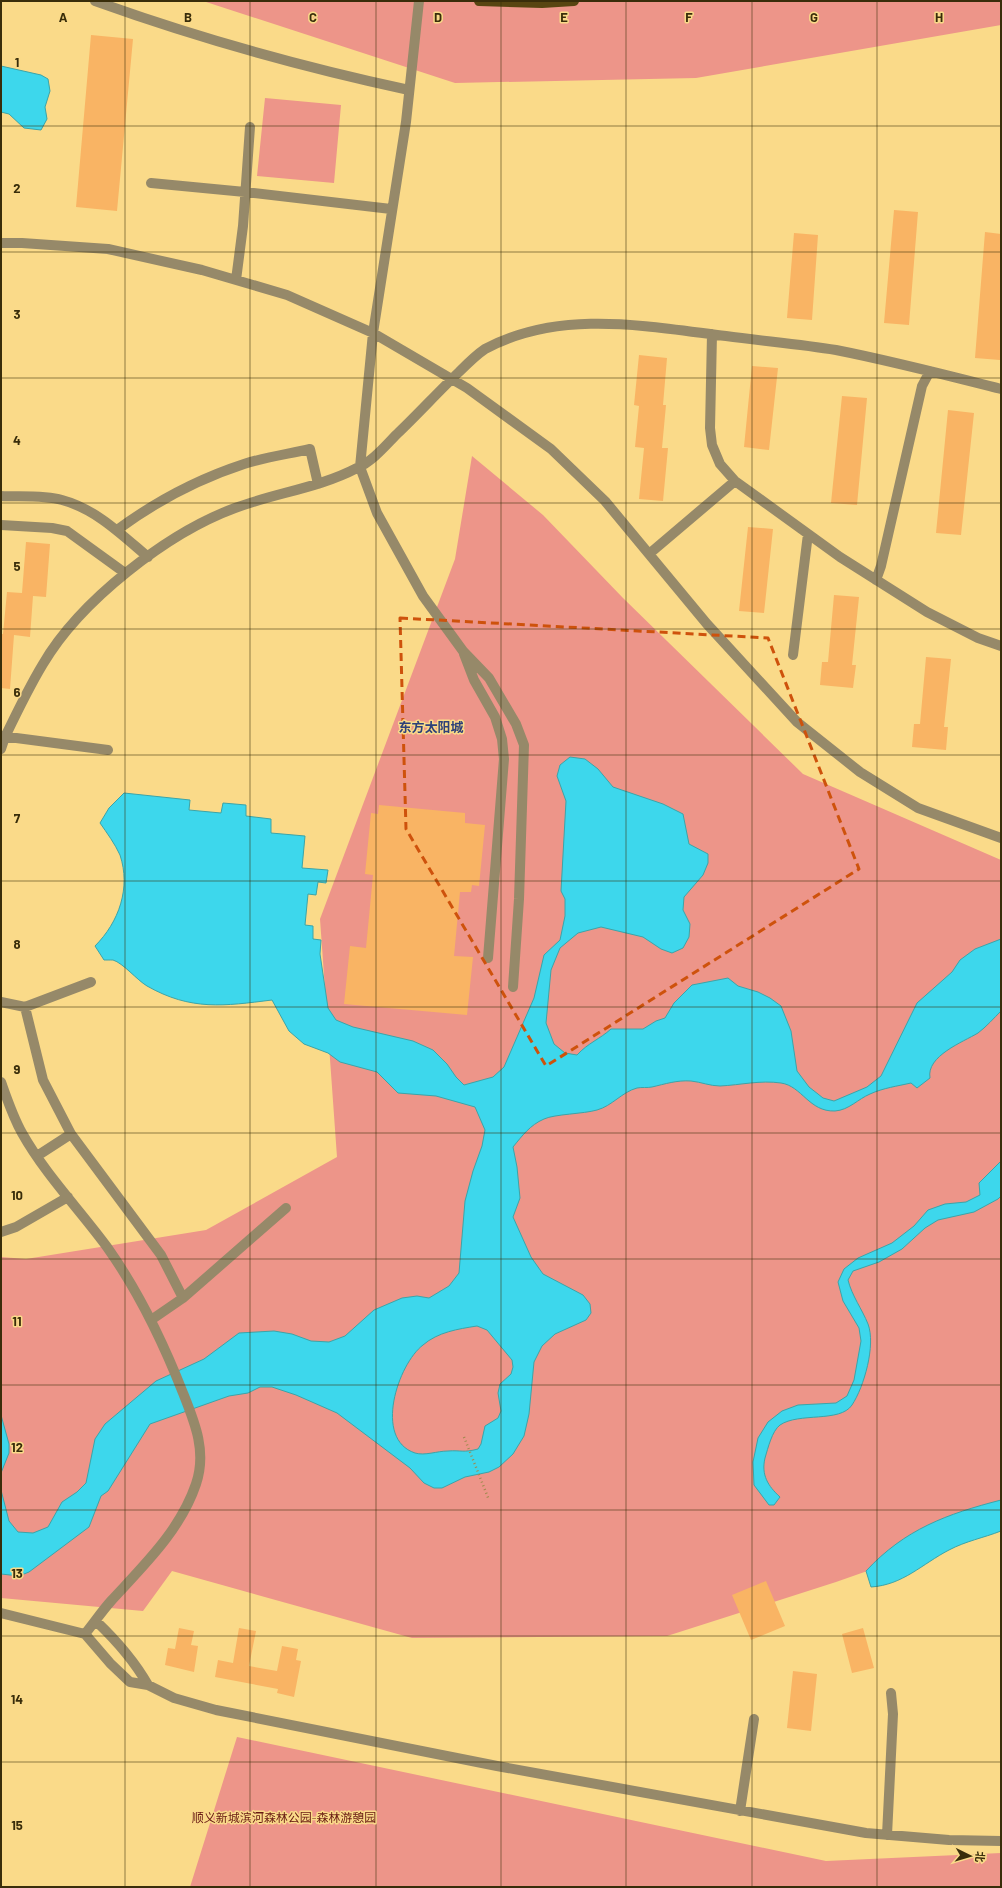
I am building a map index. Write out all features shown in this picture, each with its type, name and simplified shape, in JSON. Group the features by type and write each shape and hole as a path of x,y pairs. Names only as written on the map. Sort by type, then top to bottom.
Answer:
{"main road":[{"path":"479,1 542,3 574,1"}],"street":[{"path":"95,1 170,28 270,57 409,90"},
{"path":"419,1 406,122 391,209 373,333 360,467 376,513 419,589 463,650 489,678 516,724 524,745 520,892 513,987"},
{"path":"236,280 250,127"},
{"path":"151,183 391,209"},
{"path":"1,244 22,243 108,249 202,270 287,295 373,333 452,379 467,388 551,449 605,500 707,624 797,722 860,772 918,808 1001,838"},
{"path":"1,749 3,737 43,663 63,635 92,604 125,573 183,534 235,508 318,484 360,467 380,451 482,351 510,337 543,327 596,323 643,325 835,350 930,371 1001,390"},
{"path":"712,334 710,428 712,446 720,464 735,480 808,534 876,580 927,612 978,638 1001,646"},
{"path":"876,580 881,566 922,386 930,371"},
{"path":"117,530 134,517 171,495 205,479 245,464 310,449 318,484"},
{"path":"649,554 735,480"},
{"path":"1,496 60,499 94,513 117,530 148,557"},
{"path":"1,525 52,528 67,531 125,573"},
{"path":"793,655 808,534"},
{"path":"463,650 474,680 494,717 502,739 504,760 488,958"},
{"path":"3,737 108,750"},
{"path":"1,1002 25,1007 91,982"},
{"path":"25,1007 43,1080 70,1134 161,1254 183,1298"},
{"path":"1,1082 22,1133 68,1198 107,1248 151,1320 164,1347 193,1418 200,1445 200,1466 196,1484 174,1530 85,1634"},
{"path":"37,1156 70,1134"},
{"path":"1,1232 16,1227 68,1198"},
{"path":"151,1320 183,1298 286,1208"},
{"path":"1,1613 85,1634 110,1663 130,1682 148,1685 174,1698 216,1710 497,1766 866,1833 949,1840 1001,1841"},
{"path":"96,1621 114,1638 138,1666 148,1685"},
{"path":"887,1835 893,1714 891,1692"},
{"path":"740,1811 754,1719"}],"path":[{"path":"464,1437 489,1500"}],"highlighted area":[{"path":"400,618 768,638 859,869 546,1066 406,829"}],"green space":[{"path":"203,1 1001,1 1001,25 696,78 455,83"},
{"path":"265,98 341,105 334,183 257,176"},
{"path":"472,456 543,515 623,598 803,774 1001,860 1001,1524 836,1582 667,1636 412,1638 172,1571 143,1611 1,1598 1,1257 26,1259 206,1230 337,1157 320,919 455,559"},
{"name":"顺义新城滨河森林公园-森林游憩园","path":"237,1737 826,1861 1001,1853 1001,1887 190,1887"}],"water":[{"path":"1,66 41,75 48,79 50,91 45,107 47,119 41,130 24,128 9,114 1,112"},
{"path":"570,757 585,759 598,769 613,787 663,804 683,814 689,844 708,854 708,863 703,875 684,897 683,910 690,924 689,937 683,948 672,953 661,949 643,937 601,927 578,933 560,948 551,970 546,1023 554,1044 565,1053 577,1055 585,1047 603,1036 611,1029 643,1029 656,1021 665,1018 674,1003 692,985 728,978 738,986 758,992 781,1006 791,1031 797,1071 809,1087 823,1098 834,1101 867,1087 881,1076 917,1003 952,972 960,960 975,949 1001,939 1001,1011 978,1033 955,1045 939,1056 930,1070 930,1078 917,1088 911,1083 885,1089 870,1094 845,1109 835,1111 826,1110 812,1103 795,1089 781,1083 758,1082 720,1086 691,1081 681,1081 652,1087 637,1088 597,1110 549,1117 539,1121 530,1128 513,1147 517,1167 520,1198 513,1217 531,1257 543,1274 583,1295 590,1304 591,1313 586,1320 555,1334 542,1346 534,1362 529,1414 524,1436 513,1454 499,1467 489,1472 465,1477 442,1488 434,1488 424,1483 410,1468 337,1413 296,1395 272,1387 260,1387 248,1393 229,1396 150,1424 108,1491 101,1496 89,1527 29,1572 19,1576 1,1574 1,1490 9,1521 18,1532 33,1533 48,1527 62,1502 77,1492 86,1483 95,1439 105,1424 156,1381 204,1359 239,1333 274,1331 292,1334 311,1341 329,1342 345,1336 374,1310 402,1298 417,1296 429,1298 449,1286 459,1273 465,1201 473,1171 482,1146 485,1130 475,1107 436,1096 398,1093 377,1072 340,1062 328,1053 304,1044 289,1031 272,1000 238,1004 208,1005 178,1000 147,986 117,962 113,960 104,960 95,946 111,926 121,904 124,880 120,855 100,823 109,808 124,793 190,800 189,810 221,813 223,803 246,805 246,816 271,819 271,833 305,836 302,868 328,870 326,883 318,882 316,895 308,894 305,925 313,926 313,939 321,940 320,954 328,1008 336,1020 353,1027 413,1041 433,1050 464,1085 493,1077 504,1067 534,998 544,955 560,940 565,916 565,899 561,891 566,801 557,776 560,765","holes":["477,1326 487,1330 512,1360 513,1367 511,1374 500,1384 498,1393 501,1411 498,1418 485,1426 481,1444 478,1449 469,1451 444,1451 419,1454 402,1445 395,1433 392,1418 394,1401 398,1384 405,1368 414,1355 423,1345 442,1334"]},
{"path":"1001,1161 1001,1196 998,1199 974,1212 938,1220 925,1228 902,1249 879,1262 853,1271 848,1280 852,1292 868,1324 871,1343 868,1366 861,1388 852,1405 838,1414 788,1421 777,1428 769,1445 765,1458 764,1470 766,1480 780,1497 774,1505 769,1505 754,1485 753,1462 758,1438 768,1422 782,1411 798,1405 836,1403 847,1396 854,1380 861,1341 859,1328 843,1301 838,1282 844,1269 858,1258 892,1243 914,1226 928,1210 945,1204 966,1202 980,1195 979,1183"},
{"path":"1,1415 9,1444 9,1453 1,1473"},
{"path":"1001,1500 1001,1531 955,1547 903,1578 871,1587 866,1571 896,1544 928,1525 963,1511"}],"building":[{"path":"91,35 133,39 117,211 76,207"},
{"path":"894,210 918,212 909,325 884,323"},
{"path":"985,232 1001,234 1000,360 975,358"},
{"path":"794,233 818,235 812,320 787,318"},
{"path":"639,355 667,358 663,405 666,405 662,448 668,448 663,501 639,499 644,448 635,447 639,406 634,405"},
{"path":"752,366 778,368 769,450 744,447"},
{"path":"842,396 867,398 857,505 831,503"},
{"path":"948,410 974,413 961,535 936,533"},
{"path":"748,527 773,529 764,613 739,611"},
{"path":"26,542 50,544 46,597 33,596 30,637 14,635 10,689 1,688 1,634 3,634 7,592 22,593"},
{"path":"834,595 859,597 852,665 856,665 853,688 820,685 822,662 828,662"},
{"path":"926,657 951,659 944,727 948,727 946,750 912,747 914,724 920,724"},
{"path":"379,805 465,813 465,823 485,825 479,886 472,885 471,892 460,892 454,956 473,957 467,1015 344,1004 350,946 366,948 373,875 365,874 371,813 378,814"},
{"path":"766,1581 785,1626 751,1640 732,1595"},
{"path":"179,1628 194,1631 191,1645 198,1646 194,1672 165,1665 168,1648 175,1649"},
{"path":"239,1628 256,1631 249,1666 277,1671 282,1646 298,1649 296,1660 301,1661 294,1697 277,1693 278,1689 215,1677 218,1660 233,1663"},
{"path":"863,1628 874,1668 852,1673 842,1634"},
{"path":"793,1671 817,1674 811,1731 787,1728"}],"district":[{"name":"东方太阳城","path":"431,727"}]}
